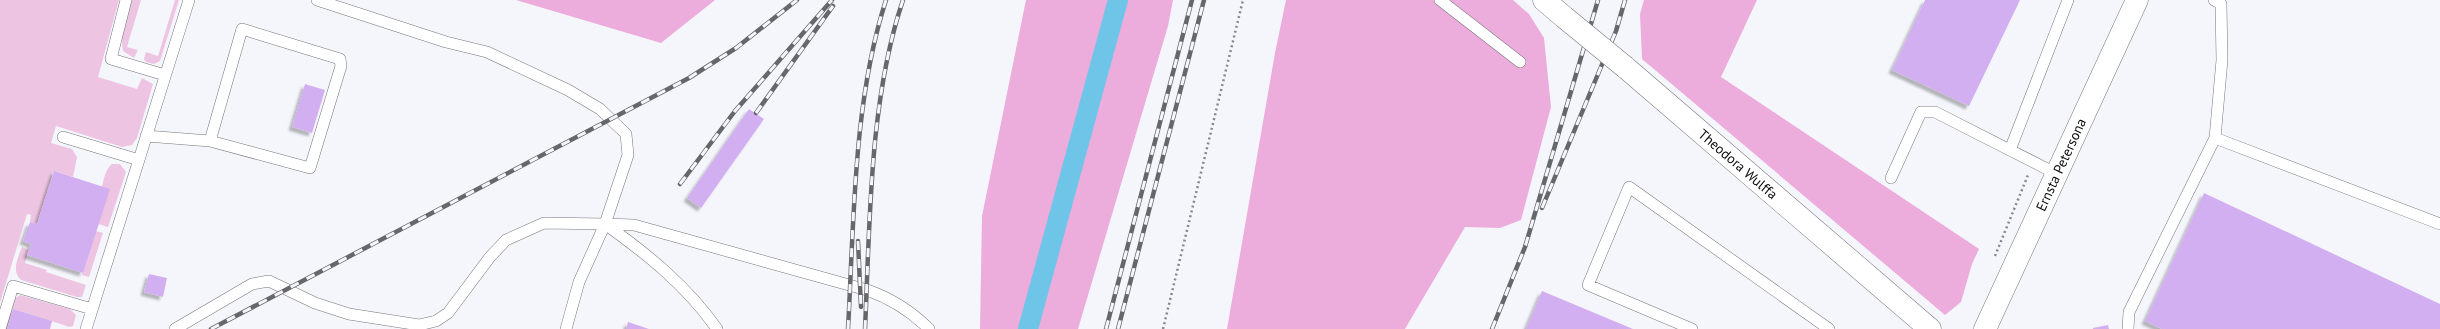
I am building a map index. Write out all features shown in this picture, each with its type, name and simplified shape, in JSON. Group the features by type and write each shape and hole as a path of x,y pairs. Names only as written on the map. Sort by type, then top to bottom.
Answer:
{"street":[{"name":"Theodora Wulffa","path":"1544,0 1930,329"},
{"name":"Ernsta Petersona","path":"1985,329 2137,0"}],"lane":[{"path":"126,0 111,59 165,75"},
{"path":"86,329 189,0"},
{"path":"317,0 446,42 487,52 568,90 600,108 626,134 628,155 605,224 580,282 566,329"},
{"path":"1440,0 1520,62"},
{"path":"2010,150 2068,0"},
{"path":"2128,329 2129,312 2215,138 2222,53 2221,4 2214,0"},
{"path":"146,136 210,141 310,168 341,66 340,59 242,29 210,141"},
{"path":"1891,178 1921,112 1935,112 2056,174"},
{"path":"63,136 139,160"},
{"path":"2215,138 2440,224"},
{"path":"1692,329 1588,285 1629,187 1829,329"},
{"path":"419,325 436,321 448,313 490,257 512,237 544,223 634,225 867,290 884,296 919,319 930,329"},
{"path":"605,224 643,252 680,284 717,329"},
{"path":"176,329 252,284 269,281 314,303 349,314 419,325 432,329"},
{"path":"0,329 13,286 92,309"}],"path":[{"path":"1163,329 1243,0"}],"shaded area":[{"path":"0,0 119,0 98,77 137,89 142,78 153,84 137,138 132,145 122,147 56,126 51,143 72,149 77,157 73,177 54,171 37,224 30,222 31,215 27,214 0,303"},
{"path":"132,0 141,0 127,47 138,50 134,58 123,51 122,45 124,25"},
{"path":"175,0 179,0 160,61 154,64 146,62 144,59 146,52 158,56"},
{"path":"516,0 715,0 661,43"},
{"path":"1026,0 1173,0 1168,26 1078,329 980,329 982,216"},
{"path":"1286,0 1513,0 1529,14 1544,38 1551,107 1521,220 1500,228 1465,227 1405,329 1227,329 1275,53"},
{"path":"1644,0 1757,0 1721,77 1979,249 1972,264 1961,302 1945,315 1642,59 1640,14"},
{"path":"112,164 120,164 126,172 108,227 98,224 103,183 105,175"},
{"path":"96,231 103,233 89,277 82,275"},
{"path":"22,247 29,250 25,263 47,270 46,272 86,285 82,297 77,297 21,280 16,273 16,264"},
{"path":"20,295 70,309 76,315 73,326 70,327 13,309 7,329 3,329 13,300"}],"building":[{"path":"1925,0 2020,0 1969,106 1892,70"},
{"path":"305,84 325,90 312,133 292,127"},
{"path":"749,109 764,119 701,208 687,198"},
{"path":"54,171 110,189 83,273 27,255 31,244 23,241 30,222 37,224"},
{"path":"2204,193 2440,304 2440,329 2162,329 2145,321"},
{"path":"149,274 167,278 163,297 144,292"},
{"path":"1542,291 1633,329 1526,329"},
{"path":"13,309 52,321 50,329 7,329"},
{"path":"628,322 649,329 626,329"},
{"path":"2108,325 2109,329 2093,329 2093,328"}],"waterway":[{"path":"1028,329 1118,0"}],"railway":[{"path":"211,329 689,78 736,48 797,0"},
{"path":"680,184 735,111 832,0"},
{"path":"848,329 854,205 861,121 875,39 886,0"},
{"path":"865,329 870,205 877,120 883,79 903,0"},
{"path":"1106,329 1192,0"},
{"path":"1118,329 1204,0"},
{"path":"1492,329 1525,247 1598,0"},
{"path":"1542,208 1616,31 1625,0"},
{"path":"756,113 833,6"},
{"path":"858,241 861,307"}]}
